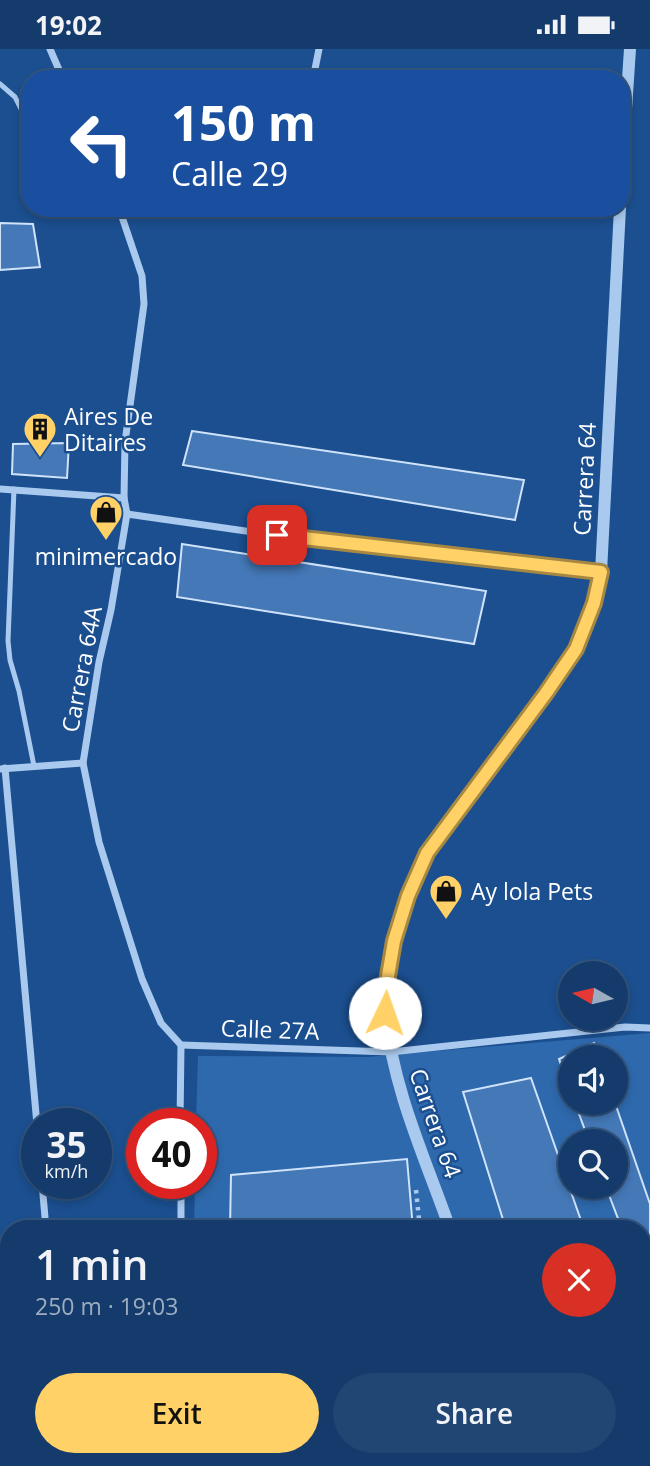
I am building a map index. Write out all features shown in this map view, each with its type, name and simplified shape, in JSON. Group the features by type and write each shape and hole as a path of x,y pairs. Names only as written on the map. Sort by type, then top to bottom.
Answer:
{"street":[{"path":"50,49 59,70"},
{"path":"315,70 319,49"},
{"path":"629,70 630,49"},
{"name":"Carrera 64A","path":"122,217 142,276 144,304 125,442 124,498 127,515 83,763 99,842 142,979 161,1023 181,1045"},
{"name":"Carrera 64","path":"447,1220 401,1090 391,1052 385,1013 394,941 408,896 427,853 576,649 594,603 601,572 620,217"},
{"path":"0,489 124,498"},
{"path":"127,515 301,539 601,572"},
{"path":"35,1108 3,769 83,763"},
{"name":"Calle 27A","path":"181,1045 391,1052 625,1027 650,1027"},
{"path":"180,1108 181,1045"},
{"path":"43,1199 45,1220"},
{"path":"181,1199 181,1220"}],"lane":[{"path":"0,84 15,97 21,109"},
{"path":"14,489 8,641 34,766"}],"path":[{"path":"415,1179 419,1220"}],"shaded area":[{"path":"650,1033 650,1220 194,1220 195,1199 217,1199 217,1108 196,1108 198,1056 367,1057"}],"building":[{"path":"0,223 33,224 40,267 0,270"},
{"path":"192,431 524,480 515,520 183,465"},
{"name":"Aires De Ditaires","path":"69,443 67,478 12,474 13,444"},
{"path":"182,544 486,591 474,644 177,597"},
{"path":"531,1078 558,1155 558,1199 573,1199 581,1220 503,1220 463,1092"},
{"path":"579,1115 619,1115 624,1129 585,1129"},
{"path":"628,1141 650,1204 650,1220 619,1220 611,1199 628,1199"},
{"path":"407,1159 412,1220 230,1220 231,1175"}],"place":[{"name":"Aires De Ditaires","path":"40,459"},
{"name":"minimercado","path":"106,542"},
{"name":"Ay lola Pets","path":"446,921"}],"route":[{"path":"277,535 601,572 594,603 576,649 427,853 408,896 394,941 385,1013"}]}
